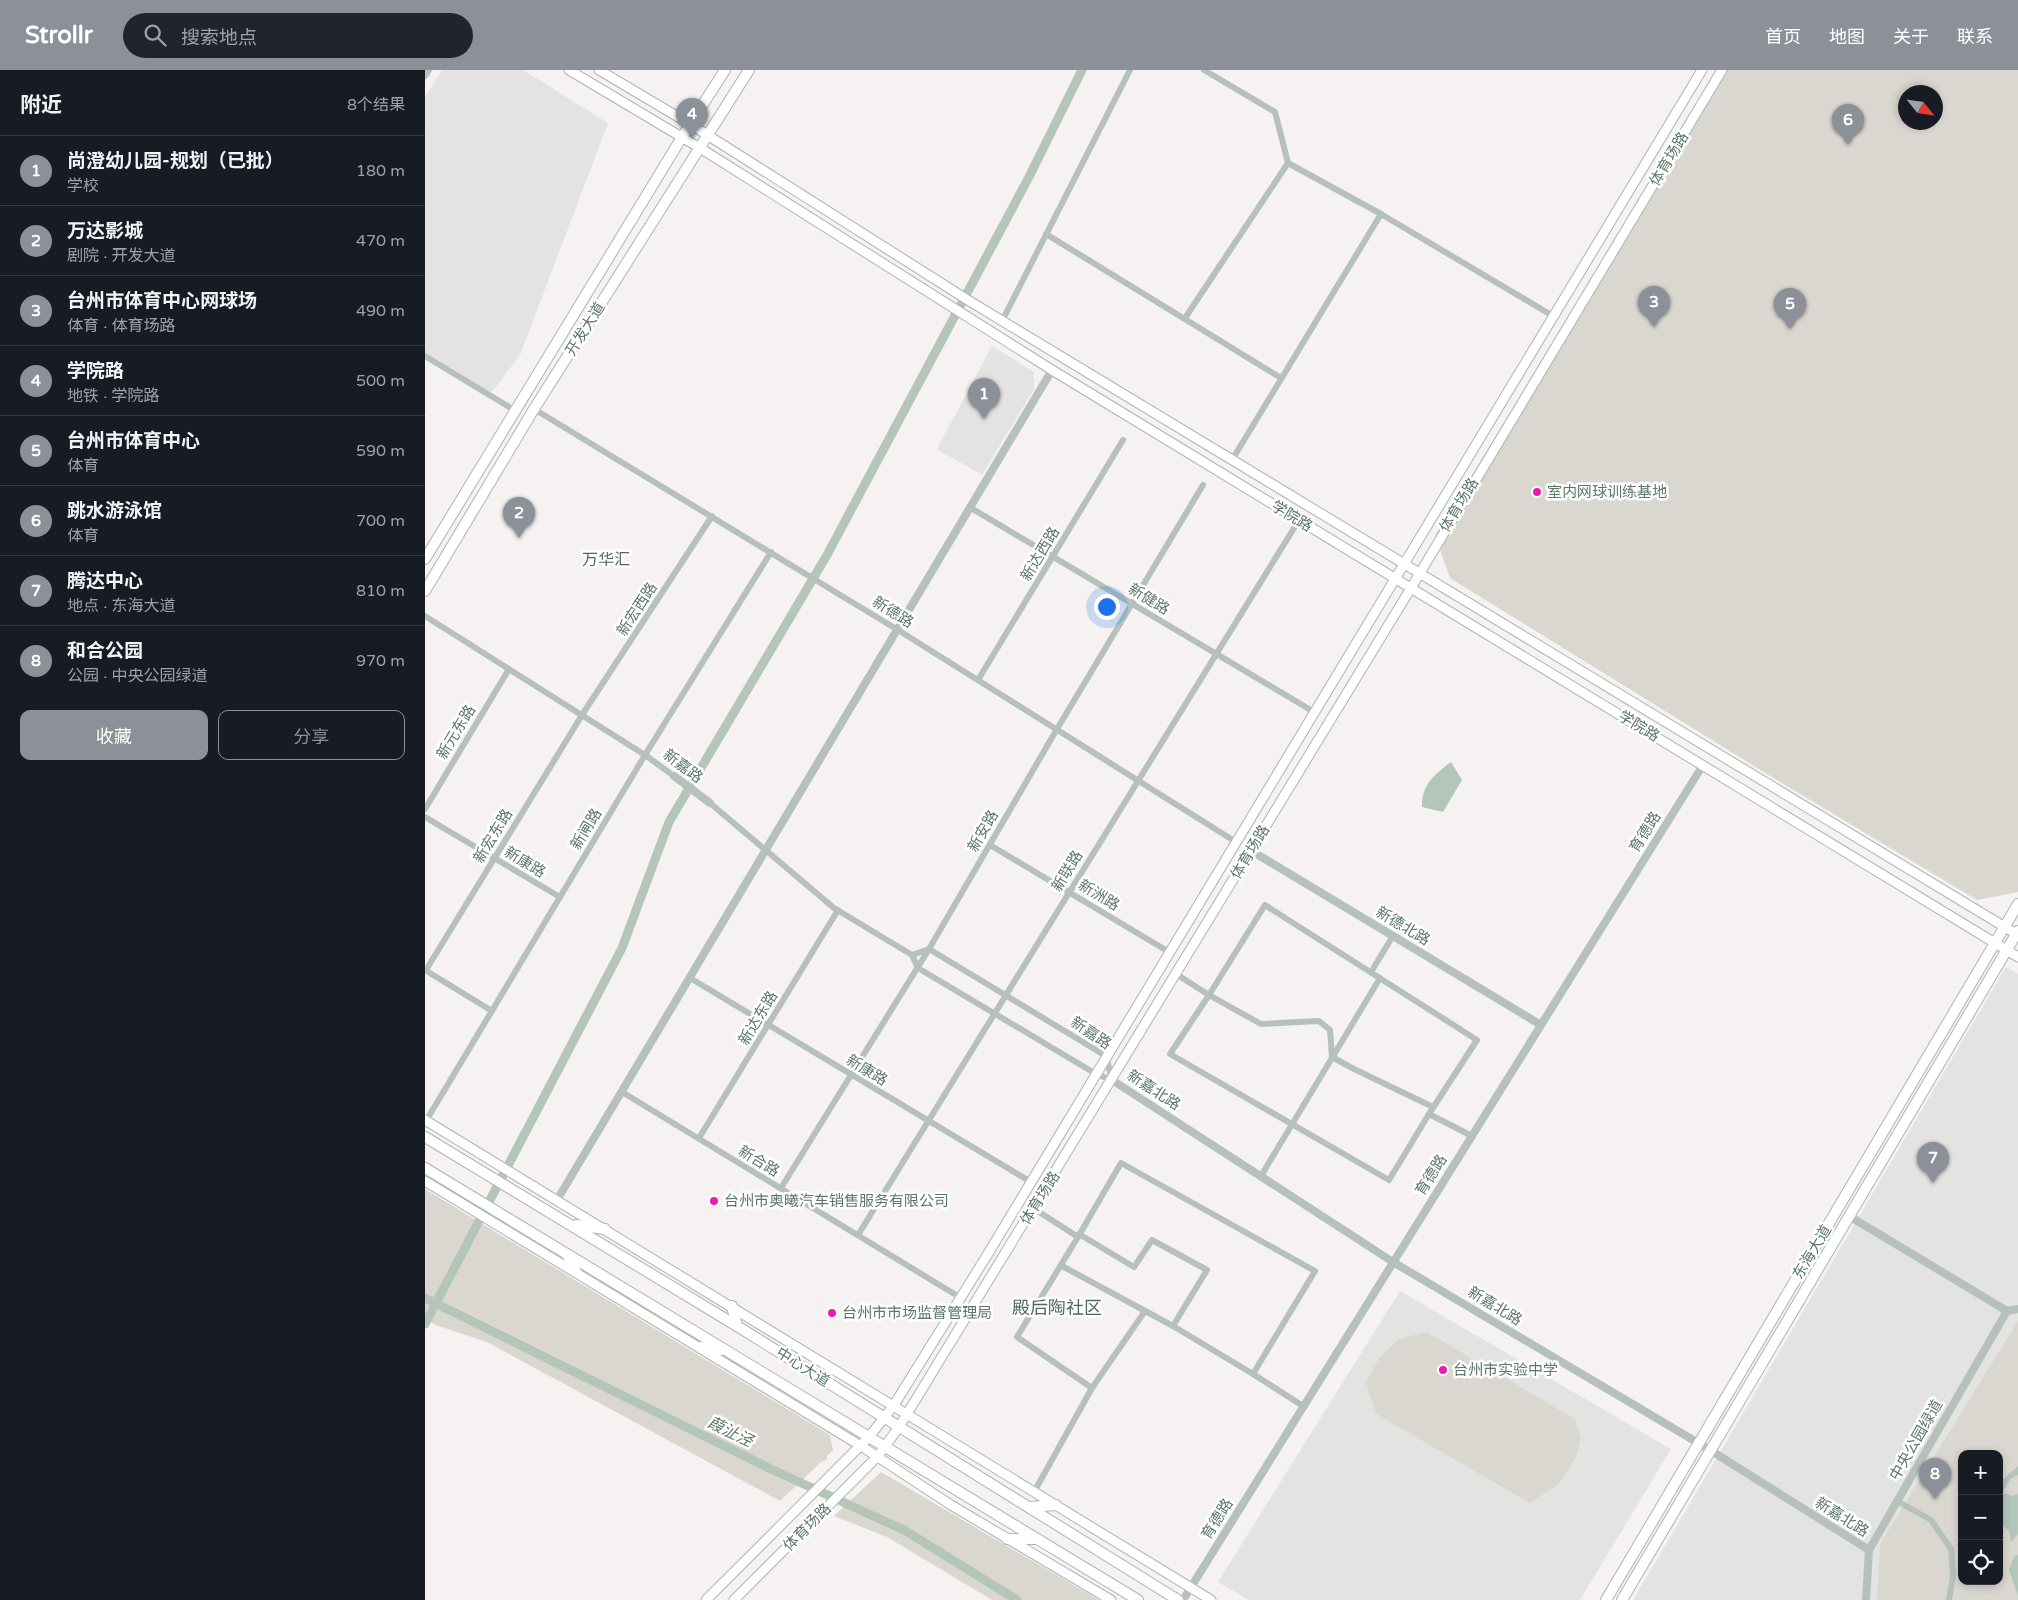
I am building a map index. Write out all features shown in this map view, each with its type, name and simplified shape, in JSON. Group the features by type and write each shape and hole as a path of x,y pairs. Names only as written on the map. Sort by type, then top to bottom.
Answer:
{"main road":[{"name":"学院路","path":"569,70 682,136 1052,370 2018,957"},
{"name":"学院路","path":"599,70 708,135 1002,321 2004,927 2017,933"},
{"name":"开发大道","path":"425,559 682,136 725,70"},
{"name":"开发大道","path":"425,591 534,409 749,70"},
{"path":"706,1600 861,1446 894,1405 961,1298 1702,70"},
{"name":"体育场路","path":"734,1600 877,1457 899,1427 1411,588 1722,70"},
{"name":"东海大道","path":"1606,1600 2018,904"},
{"name":"东海大道","path":"1622,1600 2017,933"},
{"path":"426,1120 1211,1600"},
{"name":"中心大道","path":"425,1137 737,1326 1178,1600"},
{"name":"中心大道","path":"425,1168 1137,1600"},
{"path":"425,1181 861,1446 951,1506 1111,1600"},
{"path":"571,1224 605,1229"},
{"path":"566,1254 576,1272"},
{"path":"732,1306 737,1326"},
{"path":"700,1347 726,1351"},
{"path":"1029,1508 1056,1505"},
{"path":"1007,1539 1037,1539"}],"street":[{"path":"425,76 429,70"},
{"path":"1002,321 1130,70"},
{"path":"1204,70 1275,112 1288,163 1381,214 1553,316"},
{"path":"1185,318 1288,163"},
{"path":"1231,460 1381,214"},
{"path":"1046,234 1281,378"},
{"path":"425,356 514,410"},
{"path":"557,1200 899,630 1052,370"},
{"name":"新德路","path":"534,409 899,630 1236,842"},
{"name":"新达西路","path":"978,680 1123,440"},
{"name":"新安路","path":"781,1188 929,949 1057,729 1203,485"},
{"name":"新健路","path":"971,508 1315,712"},
{"name":"新宏西路","path":"582,714 712,516"},
{"name":"新联路","path":"858,1235 1299,520"},
{"name":"新闸路","path":"426,1120 645,755 771,552"},
{"name":"新嘉路","path":"425,616 645,755 710,804 838,910 912,954"},
{"name":"新元东路","path":"425,809 509,669"},
{"name":"新宏东路","path":"425,970 582,714"},
{"name":"育德路","path":"1183,1600 1703,765"},
{"name":"新康路","path":"425,817 560,897"},
{"name":"新洲路","path":"990,845 1169,952"},
{"name":"新德北路","path":"1250,850 1541,1025"},
{"path":"1265,905 1371,972 1477,1040 1433,1107 1389,1180 1170,1054 1265,905"},
{"name":"新达东路","path":"699,1138 838,910"},
{"path":"1371,972 1393,936"},
{"path":"917,968 912,954 929,949"},
{"name":"新嘉路","path":"929,949 1106,1056 1112,1080"},
{"name":"新嘉路","path":"917,968 1096,1074 1112,1080"},
{"path":"425,970 492,1011"},
{"path":"1176,974 1261,1024 1319,1021 1330,1030 1332,1057"},
{"name":"新康路","path":"690,978 1031,1182"},
{"path":"1261,1176 1380,978"},
{"path":"1332,1057 1433,1107"},
{"name":"新嘉北路","path":"1112,1080 1393,1262 1699,1443 1869,1550"},
{"name":"新合路","path":"622,1092 961,1298"},
{"path":"1429,1114 1472,1136"},
{"path":"1092,1388 1017,1337 1062,1266 1121,1162 1315,1271 1253,1374"},
{"path":"1033,1208 1134,1266 1152,1240 1207,1270 1173,1326"},
{"path":"1849,1216 2007,1311 2018,1309"},
{"path":"1062,1266 1173,1326 1303,1406"},
{"path":"1033,1492 1092,1388 1145,1311"},
{"name":"中央公园绿道","path":"1866,1600 1869,1550 2007,1311"},
{"path":"1897,1501 1931,1520 1951,1549 1953,1574 1949,1600"}],"shaded area":[{"path":"442,70 523,70 608,123 520,355 491,393 425,352 425,97"},
{"path":"1722,70 2018,70 2018,892 1977,900 1775,779 1450,578 1435,535"},
{"path":"992,346 1034,372 1034,389 982,475 937,449"},
{"path":"1451,762 1462,780 1443,812 1422,807 1424,792 1430,781"},
{"path":"2006,967 2018,974 2018,1600 1633,1600"},
{"path":"425,1189 830,1435 833,1450 827,1456 827,1459 820,1463 780,1501 487,1342 436,1325 425,1319"},
{"name":"台州市实验中学","path":"1400,1291 1671,1449 1580,1600 1249,1600 1218,1582"},
{"path":"2018,1321 2018,1600 1877,1600 1880,1544"},
{"path":"1427,1332 1575,1419 1581,1438 1576,1457 1559,1484 1530,1503 1376,1414 1366,1382 1380,1357 1399,1339"},
{"path":"2018,1466 2018,1475 2010,1479 2003,1492 2003,1479"},
{"path":"881,1472 1099,1600 992,1600 887,1537 834,1516"},
{"path":"2003,1494 2012,1496 2018,1494 2018,1534 2011,1542 2009,1531 2003,1526"},
{"path":"2018,1555 2018,1596 2009,1570 2014,1556"}],"waterway":[{"path":"425,1324 622,948 669,822 827,555 1029,177 1082,70"},
{"name":"葭沚泾","path":"425,1298 773,1470 904,1530 1017,1600"}],"place":[{"name":"学院路","path":"692,139"},
{"name":"跳水游泳馆","path":"1848,145"},
{"name":"台州市体育中心网球场","path":"1654,327"},
{"name":"台州市体育中心","path":"1790,329"},
{"name":"尚澄幼儿园-规划（已批）","path":"984,419"},
{"name":"室内网球训练基地","path":"1537,492"},
{"name":"万达影城","path":"519,538"},
{"name":"腾达中心","path":"1933,1183"},
{"name":"台州市奥曦汽车销售服务有限公司","path":"714,1201"},
{"name":"台州市市场监督管理局","path":"832,1313"},
{"name":"台州市实验中学","path":"1443,1370"},
{"name":"和合公园","path":"1935,1499"}],"district":[{"name":"万华汇","path":"606,560"},
{"name":"殿后陶社区","path":"1057,1308"}]}
